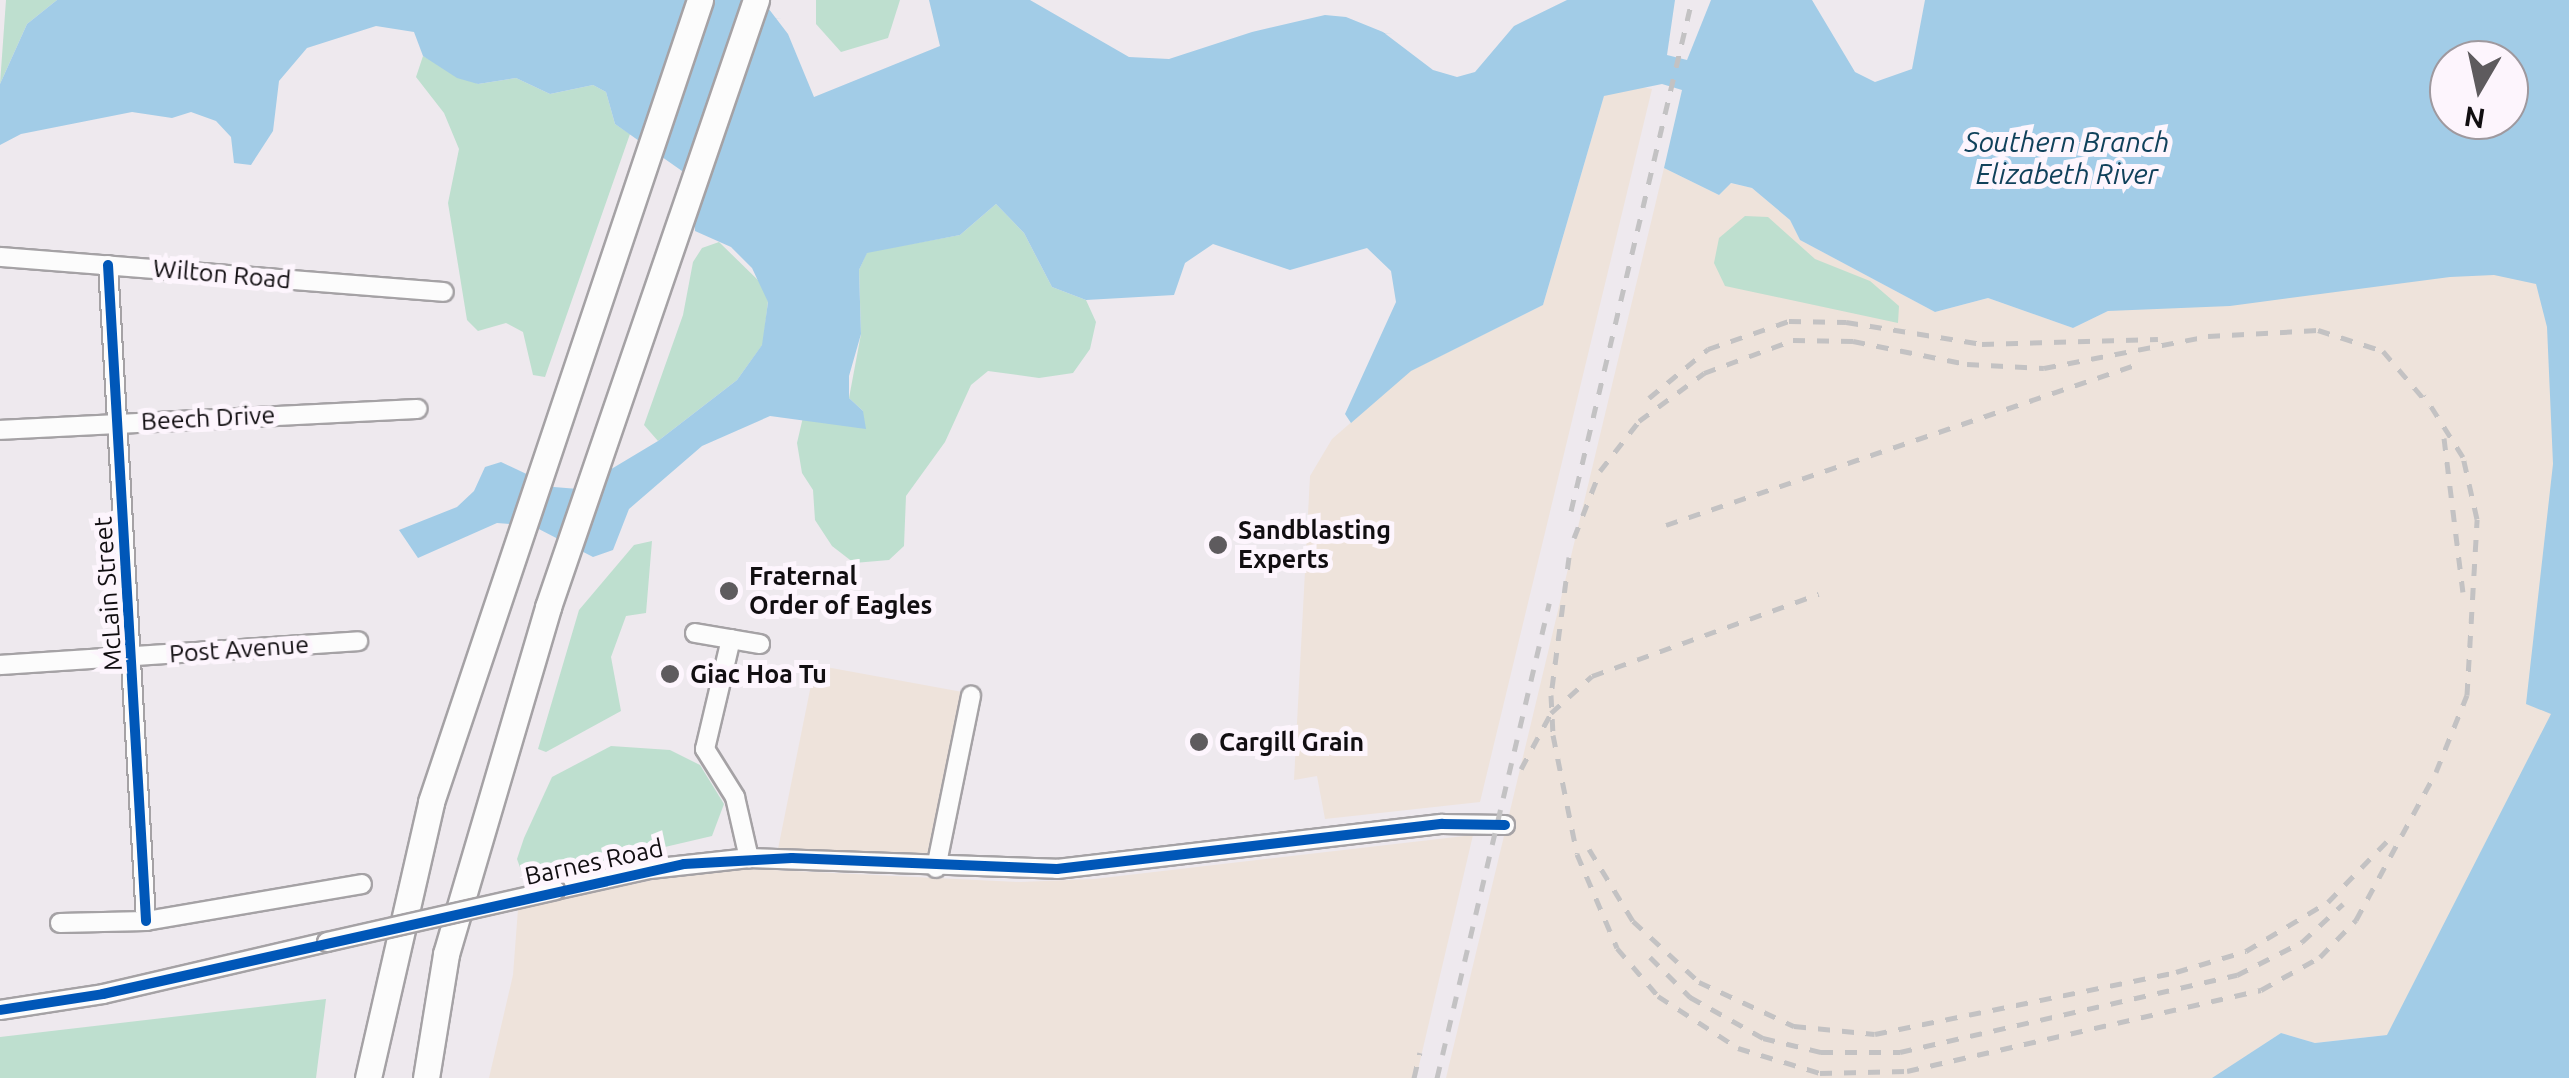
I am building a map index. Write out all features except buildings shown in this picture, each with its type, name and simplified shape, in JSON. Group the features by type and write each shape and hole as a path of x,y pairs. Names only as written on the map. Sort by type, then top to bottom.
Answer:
{"highway":[{"path":"368,1078 414,859 700,0"},
{"path":"426,1078 446,954 548,607 756,0"}],"street":[{"name":"Wilton Road","path":"0,257 444,292"},
{"name":"McLain Street","path":"108,265 146,921"},
{"name":"Beech Drive","path":"0,430 417,409"},
{"path":"696,633 760,644"},
{"path":"731,639 705,750 735,797 748,858"},
{"name":"Post Avenue","path":"0,666 358,641"},
{"path":"936,868 971,696"},
{"name":"Barnes Road","path":"0,1010 104,994 650,869 748,858 936,868 1056,869 1442,824 1504,826"},
{"path":"60,923 146,921 362,884"}],"shaded area":[{"path":"1617,82 1652,89 1480,802 1325,819 1317,776 1294,780 1310,476 1332,439 1410,371 1543,305 1604,96"},
{"path":"1664,168 1719,195 1730,183 1752,188 1790,220 1800,240 1935,312 1988,298 2073,328 2108,311 2351,269 2569,277 2569,848 2476,1025 2315,1043 2281,1033 2213,1078 1446,1078"},
{"path":"815,665 968,693 933,859 778,849"},
{"path":"1473,835 1416,1078 489,1078 513,975 518,909 676,875 753,869 1020,882 1094,879"}],"green space":[{"path":"6,0 57,0 27,24 0,84"},
{"path":"816,0 900,0 888,38 841,52 816,24"},
{"path":"423,56 478,84 516,78 550,94 593,85 606,92 615,124 630,134 545,377 533,375 523,332 506,323 478,331 467,320 448,203 459,149 444,113 416,77"},
{"path":"996,204 1024,233 1052,287 1086,300 1096,322 1090,349 1073,373 1039,378 988,371 971,385 945,442 906,496 904,546 889,560 854,563 832,546 815,520 813,490 802,473 797,443 803,417 863,411 849,398 861,334 859,270 867,252 960,235"},
{"path":"1745,216 1768,217 1815,259 1870,281 1899,306 1898,323 1725,286 1714,263 1719,238"},
{"path":"719,242 762,284 768,301 763,344 737,380 658,441 644,425 683,315 693,262 702,248"},
{"path":"652,541 646,613 626,616 611,657 621,711 546,752 538,749 579,610 634,545"},
{"path":"611,746 670,750 700,765 724,804 712,836 575,868 522,873 517,859 552,777"},
{"path":"326,999 316,1078 0,1078 0,1037"}],"water":[{"name":"Southern Branch Elizabeth River","path":"57,0 762,0 788,34 814,97 940,46 929,0 1030,0 1129,57 1169,59 1252,32 1325,15 1346,17 1383,32 1433,70 1457,77 1475,72 1514,26 1567,0 1675,0 1667,55 1687,60 1711,0 1812,0 1855,72 1875,82 1912,69 1925,0 2569,0 2569,1078 2212,1078 2281,1033 2315,1043 2387,1035 2551,714 2526,704 2553,464 2547,327 2536,284 2494,275 2450,277 2230,306 2108,311 2073,328 1988,298 1935,312 1800,240 1790,220 1752,188 1731,183 1719,195 1664,168 1682,90 1662,84 1604,96 1543,305 1411,371 1351,423 1345,414 1396,302 1391,271 1367,248 1290,270 1213,244 1185,263 1174,295 1086,300 1052,287 1024,233 996,204 960,235 867,253 859,270 861,334 849,376 849,398 863,411 866,429 770,416 702,446 629,509 613,550 593,557 533,526 497,523 418,558 399,530 457,507 474,491 485,467 501,462 554,487 578,489 658,441 737,380 762,345 768,302 752,268 731,247 695,231 692,178 615,124 606,92 593,85 550,94 516,78 478,84 457,78 423,56 414,32 376,26 307,48 279,81 273,131 251,165 234,163 231,137 216,121 191,112 172,118 132,112 21,134 0,145 0,84 27,24"}],"railway":[{"path":"1571,511 1692,0"},
{"path":"1649,398 1708,349 1789,321 1846,322 1982,344 2158,339"},
{"path":"1574,538 1600,471 1639,421 1704,373 1793,340 1853,341 1967,364 2044,368 2208,336 2318,330 2383,351 2430,406"},
{"path":"1666,525 2141,363"},
{"path":"1569,557 1551,695 1553,735 1577,854 1617,948 1658,996 1738,1048 1820,1073 1907,1071 2261,990 2320,957 2356,920 2436,772 2467,695 2477,519 2463,457 2424,395"},
{"path":"2444,438 2463,592"},
{"path":"1521,769 1551,713 1592,676 1819,594"},
{"path":"1437,1078 1549,603"},
{"path":"1589,849 1633,921 1699,982 1794,1026 1875,1034 2176,972 2246,951 2328,902 2392,836"},
{"path":"1650,957 1690,997 1763,1038 1821,1052 1900,1052 2237,975 2302,942 2343,904"},
{"path":"1414,1078 1420,1053"}],"cycle path":[{"path":"108,265 146,921"},
{"path":"0,1010 103,994 684,864 792,858 1057,869 1442,824 1505,825"}],"place":[{"name":"Sandblasting Experts","path":"1218,545"},
{"name":"Fraternal Order of Eagles","path":"729,591"},
{"name":"Giac Hoa Tu","path":"670,674"},
{"name":"Cargill Grain","path":"1199,742"}]}
